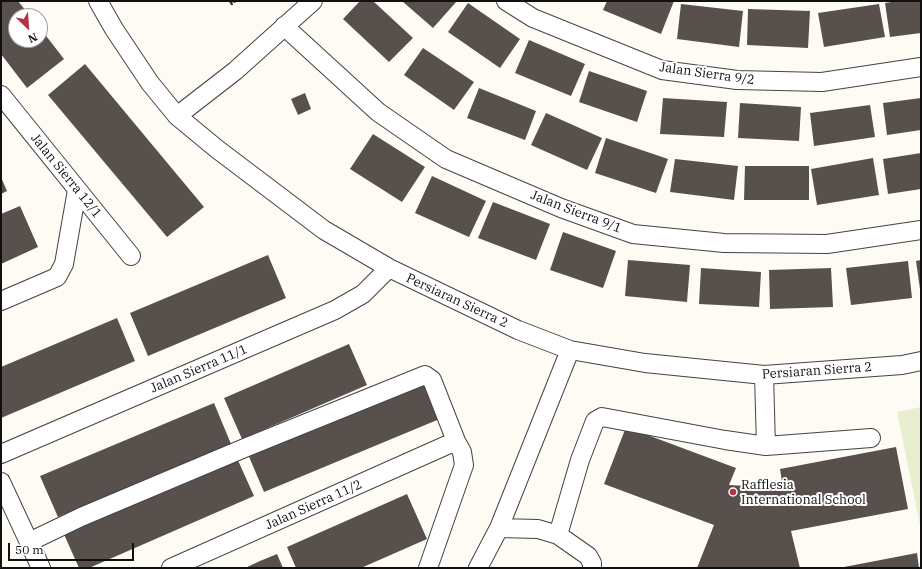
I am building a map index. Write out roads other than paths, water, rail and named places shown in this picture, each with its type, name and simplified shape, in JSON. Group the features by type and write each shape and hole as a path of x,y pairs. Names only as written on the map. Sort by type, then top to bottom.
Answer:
{"street":[{"name":"Persiaran Sierra 2","path":"98,1 114,29 150,83 177,116 217,149 324,230 389,268 518,330 570,350 645,363 764,376 902,365 921,361"},
{"path":"177,116 235,71 314,1"},
{"name":"Jalan Sierra 9/2","path":"506,1 533,18 662,70 737,80 822,82 921,66"},
{"name":"Jalan Sierra 9/1","path":"284,26 378,112 446,159 561,208 633,234 724,243 827,244 921,230"},
{"name":"Jalan Sierra 12/1","path":"1,95 131,256"},
{"path":"1,301 57,277 64,264 77,190"},
{"name":"Jalan Sierra 11/1","path":"1,454 335,310 362,294 389,268"},
{"path":"478,568 499,528 570,350"},
{"path":"29,542 81,517 247,447 425,375 432,380 456,441 462,452 464,465 428,568"},
{"path":"764,376 766,446"},
{"path":"558,535 580,460 595,421 602,416 725,440 766,446 871,438"},
{"name":"Jalan Sierra 11/2","path":"171,568 456,441"},
{"path":"1,482 41,568"},
{"path":"499,528 538,529 558,535 588,556 592,562 592,568"}],"place":[{"name":"Rafflesia International School","path":"733,492"}]}
